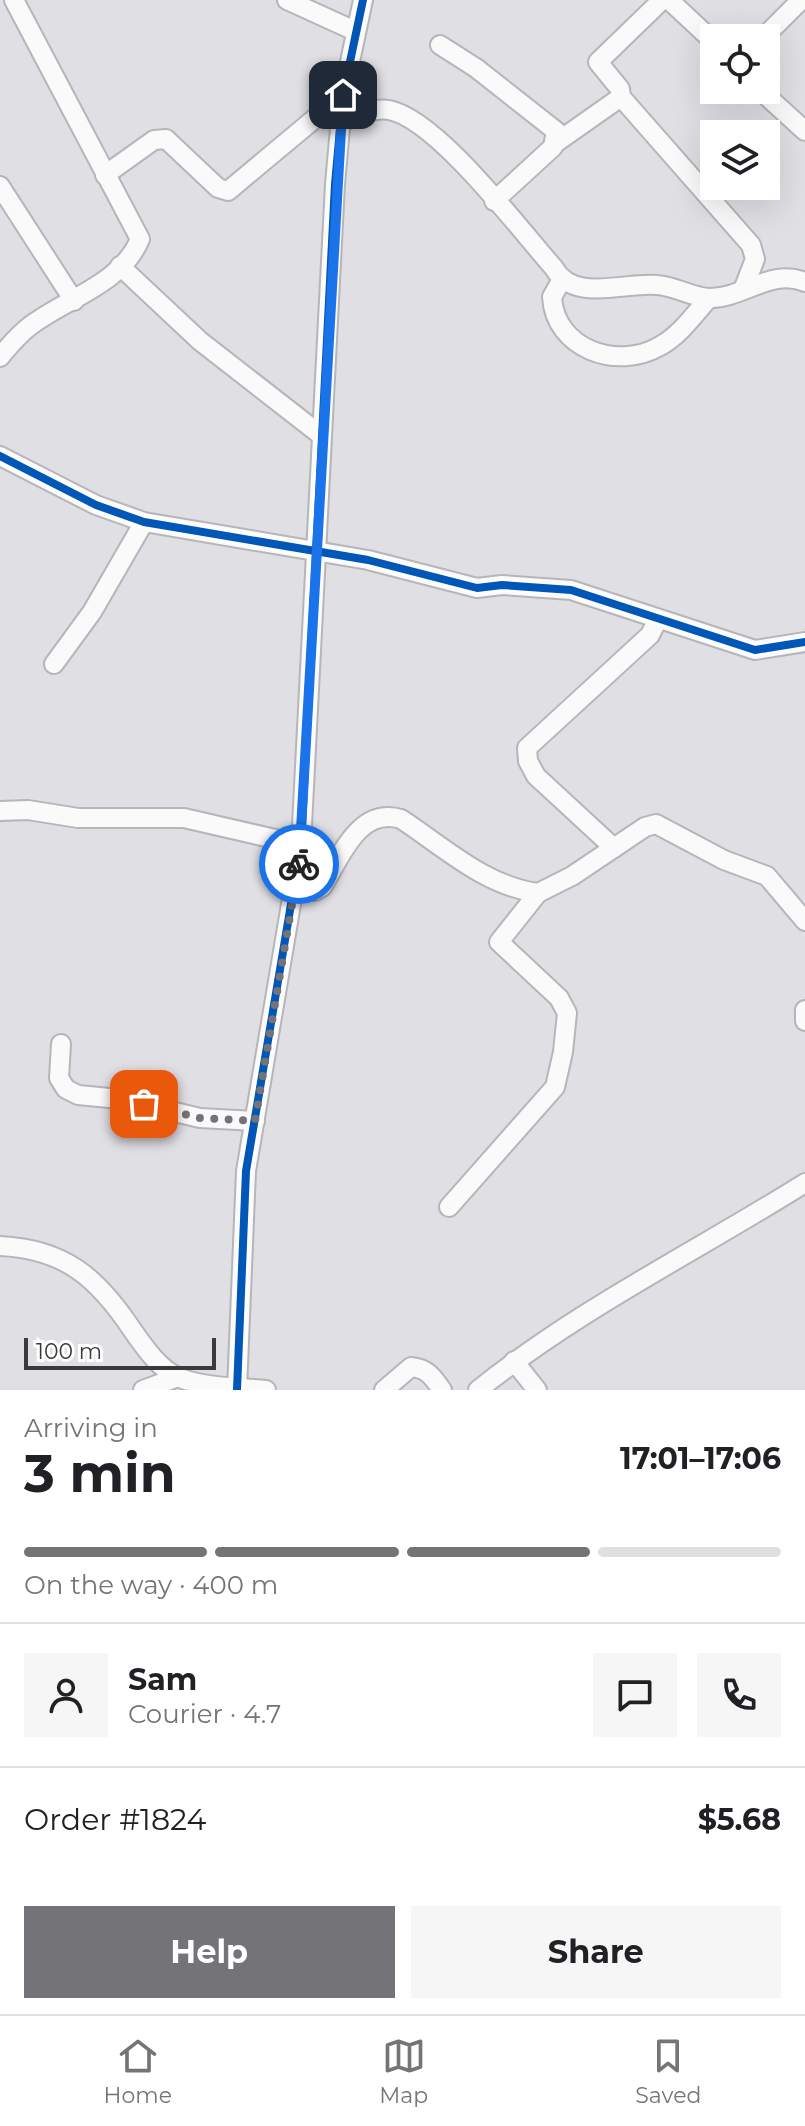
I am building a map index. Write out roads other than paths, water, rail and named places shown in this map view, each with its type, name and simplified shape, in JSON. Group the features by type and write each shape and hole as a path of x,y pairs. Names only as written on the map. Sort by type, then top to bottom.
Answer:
{"street":[{"path":"0,357 29,326 74,301 120,266 140,239 14,0"},
{"path":"287,0 355,31"},
{"path":"237,1388 246,1171 301,845 341,122 343,95 363,0"},
{"path":"662,0 598,62 620,89 621,97 751,245 755,259 743,290"},
{"path":"669,0 700,29"},
{"path":"777,24 801,0"},
{"path":"440,45 556,131 557,142"},
{"path":"105,175 154,140 166,139 218,188 228,191 343,95"},
{"path":"494,201 557,142 621,97"},
{"path":"775,104 805,131"},
{"path":"341,122 375,110 399,113 431,135 554,268 561,281 593,288 659,285 708,299"},
{"path":"0,186 74,301"},
{"path":"120,266 200,341 322,436"},
{"path":"561,281 552,297 558,326 591,351 612,355 640,354 660,346 708,299 781,277 805,282"},
{"path":"0,456 96,505 144,522 393,565 477,588 502,585 571,590 755,650 805,642"},
{"path":"54,664 92,612 144,522"},
{"path":"614,848 536,776 528,761 527,748 650,635 658,619"},
{"path":"0,811 28,810 78,818 184,818 301,845"},
{"path":"296,887 315,891 322,887 357,831 369,821 389,815 401,819 475,870 507,885 538,893"},
{"path":"449,1207 555,1087 567,1013 559,998 499,942 538,893 572,876 645,827 667,827 724,860 767,876 805,921"},
{"path":"805,1010 805,1021"},
{"path":"61,1044 59,1078 66,1089 78,1095 120,1099 200,1118 255,1121"},
{"path":"478,1390 514,1361 644,1277 805,1183"},
{"path":"0,1246 57,1255 94,1281 155,1360 178,1377 209,1385 266,1390"},
{"path":"514,1361 537,1390"},
{"path":"384,1390 411,1367 431,1374 442,1390"},
{"path":"143,1390 178,1377"}]}
